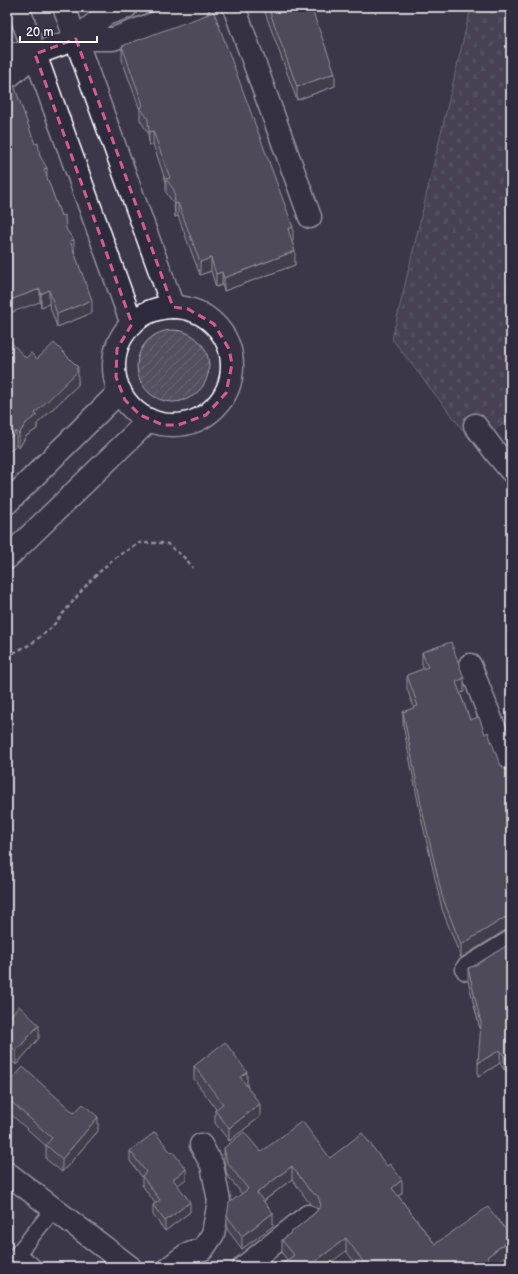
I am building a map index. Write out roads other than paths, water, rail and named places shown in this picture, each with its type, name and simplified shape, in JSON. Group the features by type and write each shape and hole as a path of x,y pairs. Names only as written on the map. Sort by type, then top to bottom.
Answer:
{"street":[{"path":"18,7 132,324"},
{"path":"64,7 173,307"},
{"path":"7,54 35,54 76,39 106,14 126,7"},
{"path":"76,39 113,39 198,7"},
{"path":"234,7 310,217"},
{"path":"7,78 35,54"},
{"path":"173,307 188,309 202,315 214,324 223,336 229,349 232,364 226,393 217,406 206,415 193,422 178,426 163,425 149,420 132,408 120,391 116,377 115,363 117,349 123,336 132,324 151,312 173,307"},
{"path":"7,503 120,391"},
{"path":"7,558 149,420"},
{"path":"475,425 511,471"},
{"path":"470,665 511,771"},
{"path":"467,969 511,942"},
{"path":"170,1267 186,1255 203,1249 213,1234 219,1201 212,1164 201,1145"},
{"path":"7,1173 121,1264"},
{"path":"244,1267 308,1216"}],"lane":[{"path":"7,1266 54,1210"},
{"path":"18,1253 34,1267"}]}
